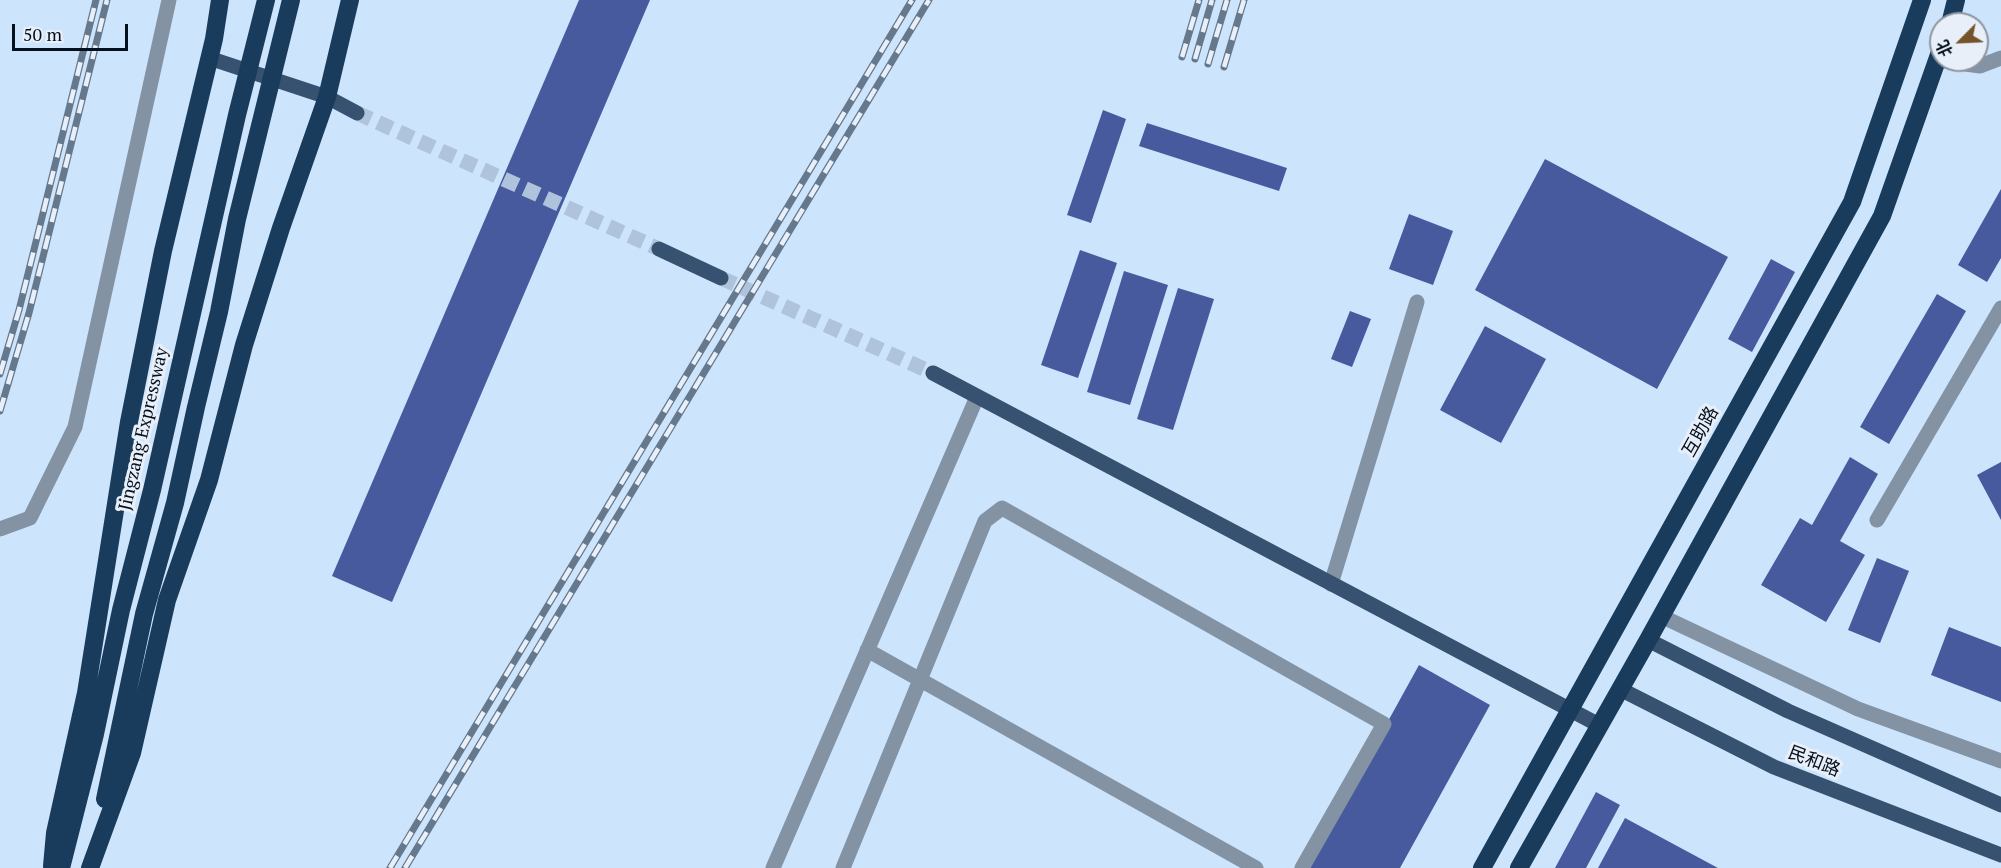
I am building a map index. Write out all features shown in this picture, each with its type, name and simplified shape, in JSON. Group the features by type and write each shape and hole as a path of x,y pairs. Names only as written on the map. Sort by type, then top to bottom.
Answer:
{"highway":[{"path":"52,868 55,833 86,693 129,422 163,251 214,39 220,0"},
{"path":"89,868 144,614 175,503 219,312 237,219 291,0"},
{"path":"89,868 132,753 168,600 209,480 244,345 278,238 327,98 350,0"},
{"name":"互助路","path":"1482,868 1852,202 1922,0"},
{"name":"Jingzang Expressway","path":"61,868 95,734 121,610 152,490 237,115 264,9"},
{"path":"1519,868 1648,640 1882,216 1933,72"}],"main road":[{"path":"209,57 327,98 357,113"},
{"path":"659,249 721,278"},
{"path":"933,373 1599,725"},
{"name":"民和路","path":"1648,640 1788,711 1997,804"},
{"name":"民和路","path":"1620,688 1774,767 1995,853"}],"street":[{"path":"0,529 30,518 75,427 169,0"},
{"path":"1331,584 1417,302"},
{"path":"1877,520 2001,308"},
{"path":"773,868 977,397"},
{"path":"843,868 985,521 1002,508 1384,724 1302,868"},
{"path":"1661,616 1858,709 2001,761"},
{"path":"867,650 1256,868"}],"building":[{"path":"579,0 650,0 392,602 332,576"},
{"path":"1103,110 1126,119 1091,223 1067,215"},
{"path":"1147,123 1287,168 1279,191 1139,146"},
{"path":"1545,159 1728,257 1657,389 1475,290"},
{"path":"2001,189 2001,258 1987,282 1958,265"},
{"path":"1409,214 1453,231 1433,285 1389,269"},
{"path":"1080,250 1117,263 1078,378 1041,365"},
{"path":"1771,259 1795,272 1752,352 1728,339"},
{"path":"1124,271 1168,285 1130,405 1087,392"},
{"path":"1178,288 1214,299 1173,430 1137,419"},
{"path":"1937,294 1966,311 1889,444 1860,427"},
{"path":"1350,311 1371,319 1352,367 1331,359"},
{"path":"1485,326 1546,359 1501,443 1440,410"},
{"path":"1850,457 1878,474 1840,541 1865,555 1826,622 1761,585 1800,518 1812,525"},
{"path":"2001,462 2001,520 1977,475"},
{"path":"1877,558 1909,571 1880,643 1848,630"},
{"path":"1949,627 2001,647 2001,702 1931,675"},
{"path":"1419,665 1490,705 1400,868 1307,868"},
{"path":"1596,792 1620,805 1586,868 1555,868"},
{"path":"1625,818 1718,868 1598,868"}],"tunnel":[{"path":"357,113 659,249"},
{"path":"721,278 933,373"}],"railway":[{"path":"0,374 19,310 96,0"},
{"path":"0,411 29,313 107,0"},
{"path":"390,868 912,0"},
{"path":"405,868 929,0"},
{"path":"1182,57 1199,0"},
{"path":"1195,59 1212,0"},
{"path":"1208,64 1227,0"},
{"path":"1224,67 1244,0"}]}
